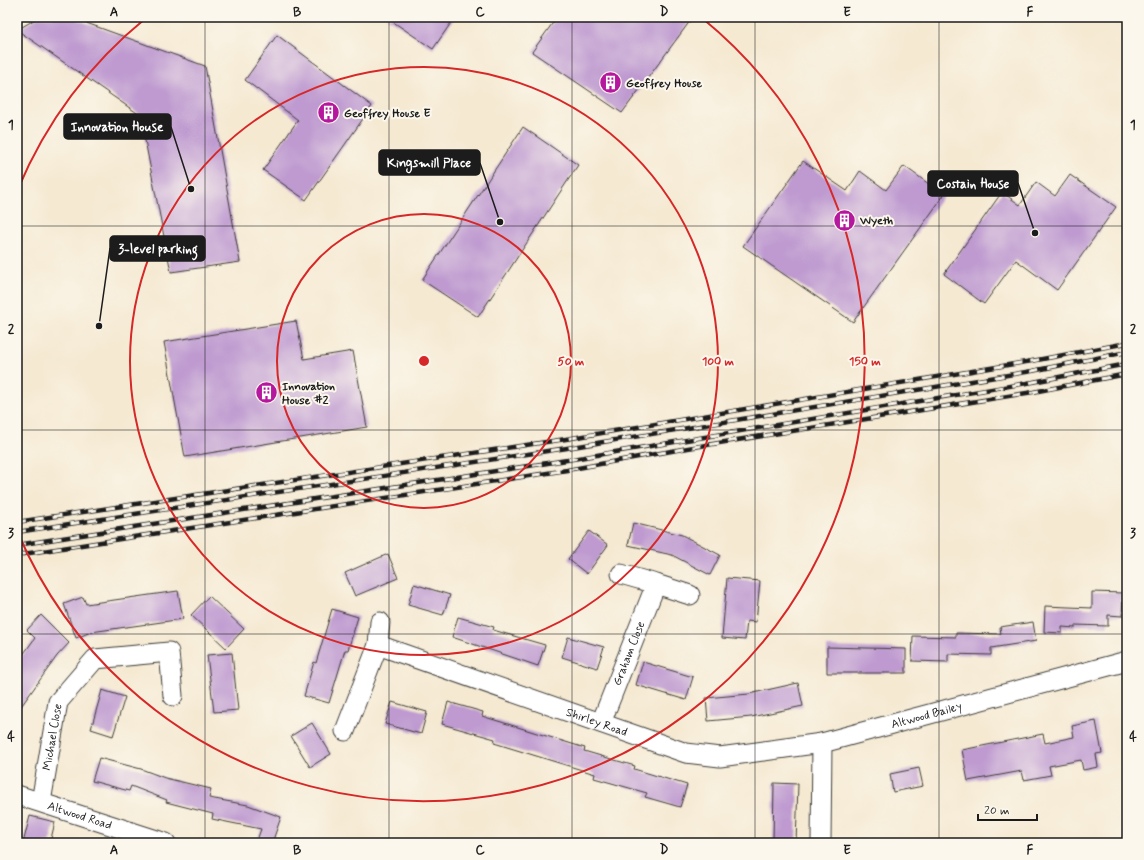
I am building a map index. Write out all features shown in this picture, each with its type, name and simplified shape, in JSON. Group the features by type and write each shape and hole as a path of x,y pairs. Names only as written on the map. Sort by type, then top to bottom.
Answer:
{"street":[{"path":"621,574 690,595"},
{"name":"Graham Close","path":"601,723 656,584"},
{"path":"345,731 378,645 380,622"},
{"name":"Shirley Road","path":"378,645 686,753 720,757 822,743"},
{"name":"Michael Close","path":"41,802 58,702 95,659 169,652 173,696"},
{"name":"Altwood Bailey","path":"822,743 1127,661"},
{"path":"821,843 822,743"},
{"name":"Altwood Road","path":"17,796 41,802 166,843"}],"building":[{"path":"39,17 70,17 205,66 240,262 171,272 140,115 17,30"},
{"path":"386,17 455,17 433,49"},
{"name":"Geoffrey House","path":"557,17 693,17 622,113 532,52"},
{"name":"Geoffrey House E","path":"277,35 372,106 306,200 263,170 298,120 245,80"},
{"path":"523,127 578,165 478,317 422,280"},
{"name":"Wyeth","path":"803,161 847,191 860,171 886,190 904,166 944,195 853,322 743,246"},
{"path":"1070,175 1116,207 1057,290 1016,260 984,304 944,274 1002,192 1020,205 1036,182 1055,196"},
{"name":"Innovation House #2","path":"296,321 304,359 353,351 367,427 185,457 164,342"},
{"path":"633,523 682,535 720,555 710,575 672,555 628,545"},
{"path":"589,531 608,545 587,574 568,559"},
{"path":"388,554 398,578 355,596 345,573"},
{"path":"727,578 760,581 756,622 747,621 745,640 722,638"},
{"path":"414,584 450,595 443,615 408,605"},
{"path":"178,591 183,619 91,632 76,638 64,604 83,597 86,604"},
{"path":"1092,592 1123,593 1122,616 1108,615 1108,626 1075,625 1075,628 1062,627 1062,633 1044,632 1045,606 1092,608"},
{"path":"209,596 244,629 226,648 191,615"},
{"path":"332,609 358,617 348,650 345,650 329,703 304,696 314,662 316,663"},
{"path":"41,615 69,643 57,656 17,712 17,663 35,638 27,630"},
{"path":"458,617 494,627 493,630 545,645 538,666 452,637"},
{"path":"1033,622 1036,641 991,648 991,655 948,654 948,662 912,661 913,636 956,637 956,633 1001,634 1000,627"},
{"path":"568,637 604,647 597,668 562,657"},
{"path":"827,647 906,649 906,673 827,673"},
{"path":"232,653 238,710 214,712 207,655"},
{"path":"643,662 693,677 686,700 636,685"},
{"path":"798,683 803,706 751,717 708,721 706,698 749,694"},
{"path":"102,690 125,697 113,736 91,729"},
{"path":"392,702 427,712 421,734 385,724"},
{"path":"448,702 483,712 482,716 585,748 584,751 635,766 634,769 687,785 680,807 645,797 647,793 594,778 595,774 494,743 495,739 442,724"},
{"path":"1096,721 1102,753 1096,754 1098,767 1083,770 1081,760 1049,766 1051,775 1024,780 1022,771 968,781 962,750 1043,734 1045,743 1074,737 1072,726"},
{"path":"312,723 331,754 310,767 291,736"},
{"path":"99,758 141,769 165,778 211,789 209,798 248,805 281,817 272,843 256,843 261,829 212,819 213,814 166,802 167,800 131,786 129,791 92,781"},
{"path":"919,768 923,786 893,792 890,774"},
{"path":"774,783 798,784 796,843 773,843"},
{"path":"30,816 55,822 50,843 23,843"}],"railway":[{"path":"17,522 566,439 1032,361 1127,343"},
{"path":"17,532 567,448 1032,371 1127,352"},
{"path":"17,545 567,460 1033,382 1127,364"},
{"path":"17,555 567,470 688,448 1033,392 1127,374"}],"place":[{"name":"Geoffrey House","path":"611,83"},
{"name":"Geoffrey House E","path":"329,113"},
{"name":"Innovation House","path":"191,189"},
{"name":"Wyeth","path":"844,220"},
{"name":"Kingsmill Place","path":"500,222"},
{"name":"Costain House","path":"1035,233"},
{"name":"3-level parking","path":"99,326"},
{"name":"Innovation House #2","path":"267,393"}]}
